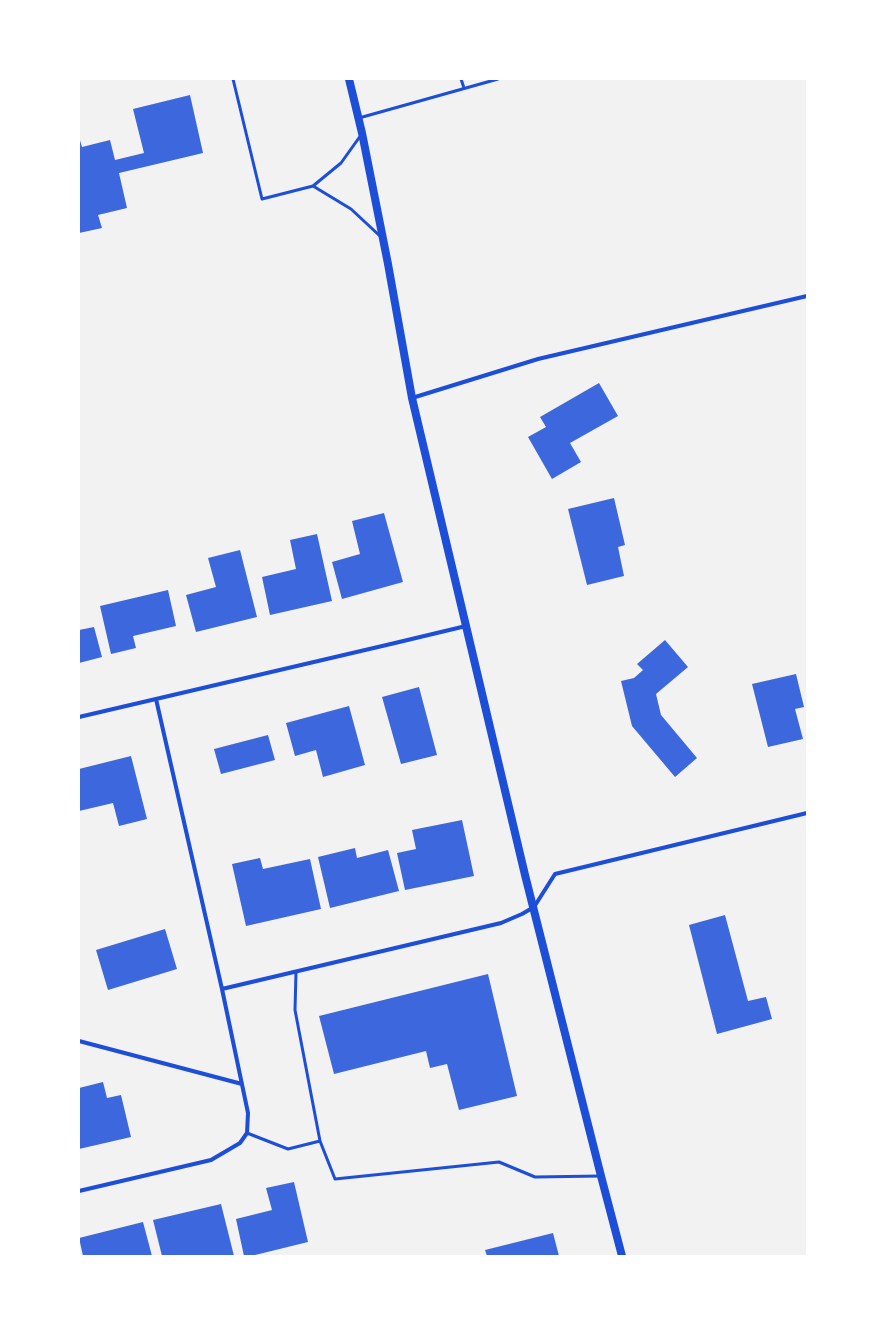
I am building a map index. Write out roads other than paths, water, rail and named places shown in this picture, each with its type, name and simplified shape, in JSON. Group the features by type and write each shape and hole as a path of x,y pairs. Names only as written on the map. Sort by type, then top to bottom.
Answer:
{"main road":[{"path":"349,79 362,133 412,398 524,867 622,1256"}],"street":[{"path":"412,398 538,359 807,296"},
{"path":"79,717 467,625"},
{"path":"79,1191 211,1160 240,1144 247,1133 248,1113 242,1084 156,699"},
{"path":"222,989 502,923 534,907 554,874 807,813"},
{"path":"79,1042 242,1084"}],"lane":[{"path":"233,79 262,199 313,186 341,163 362,133"},
{"path":"461,79 464,88"},
{"path":"358,118 498,79"},
{"path":"313,186 351,209 383,240"},
{"path":"296,972 295,1010 320,1141 335,1178 499,1162 534,1177 601,1176"},
{"path":"247,1133 288,1149 320,1141"}]}
